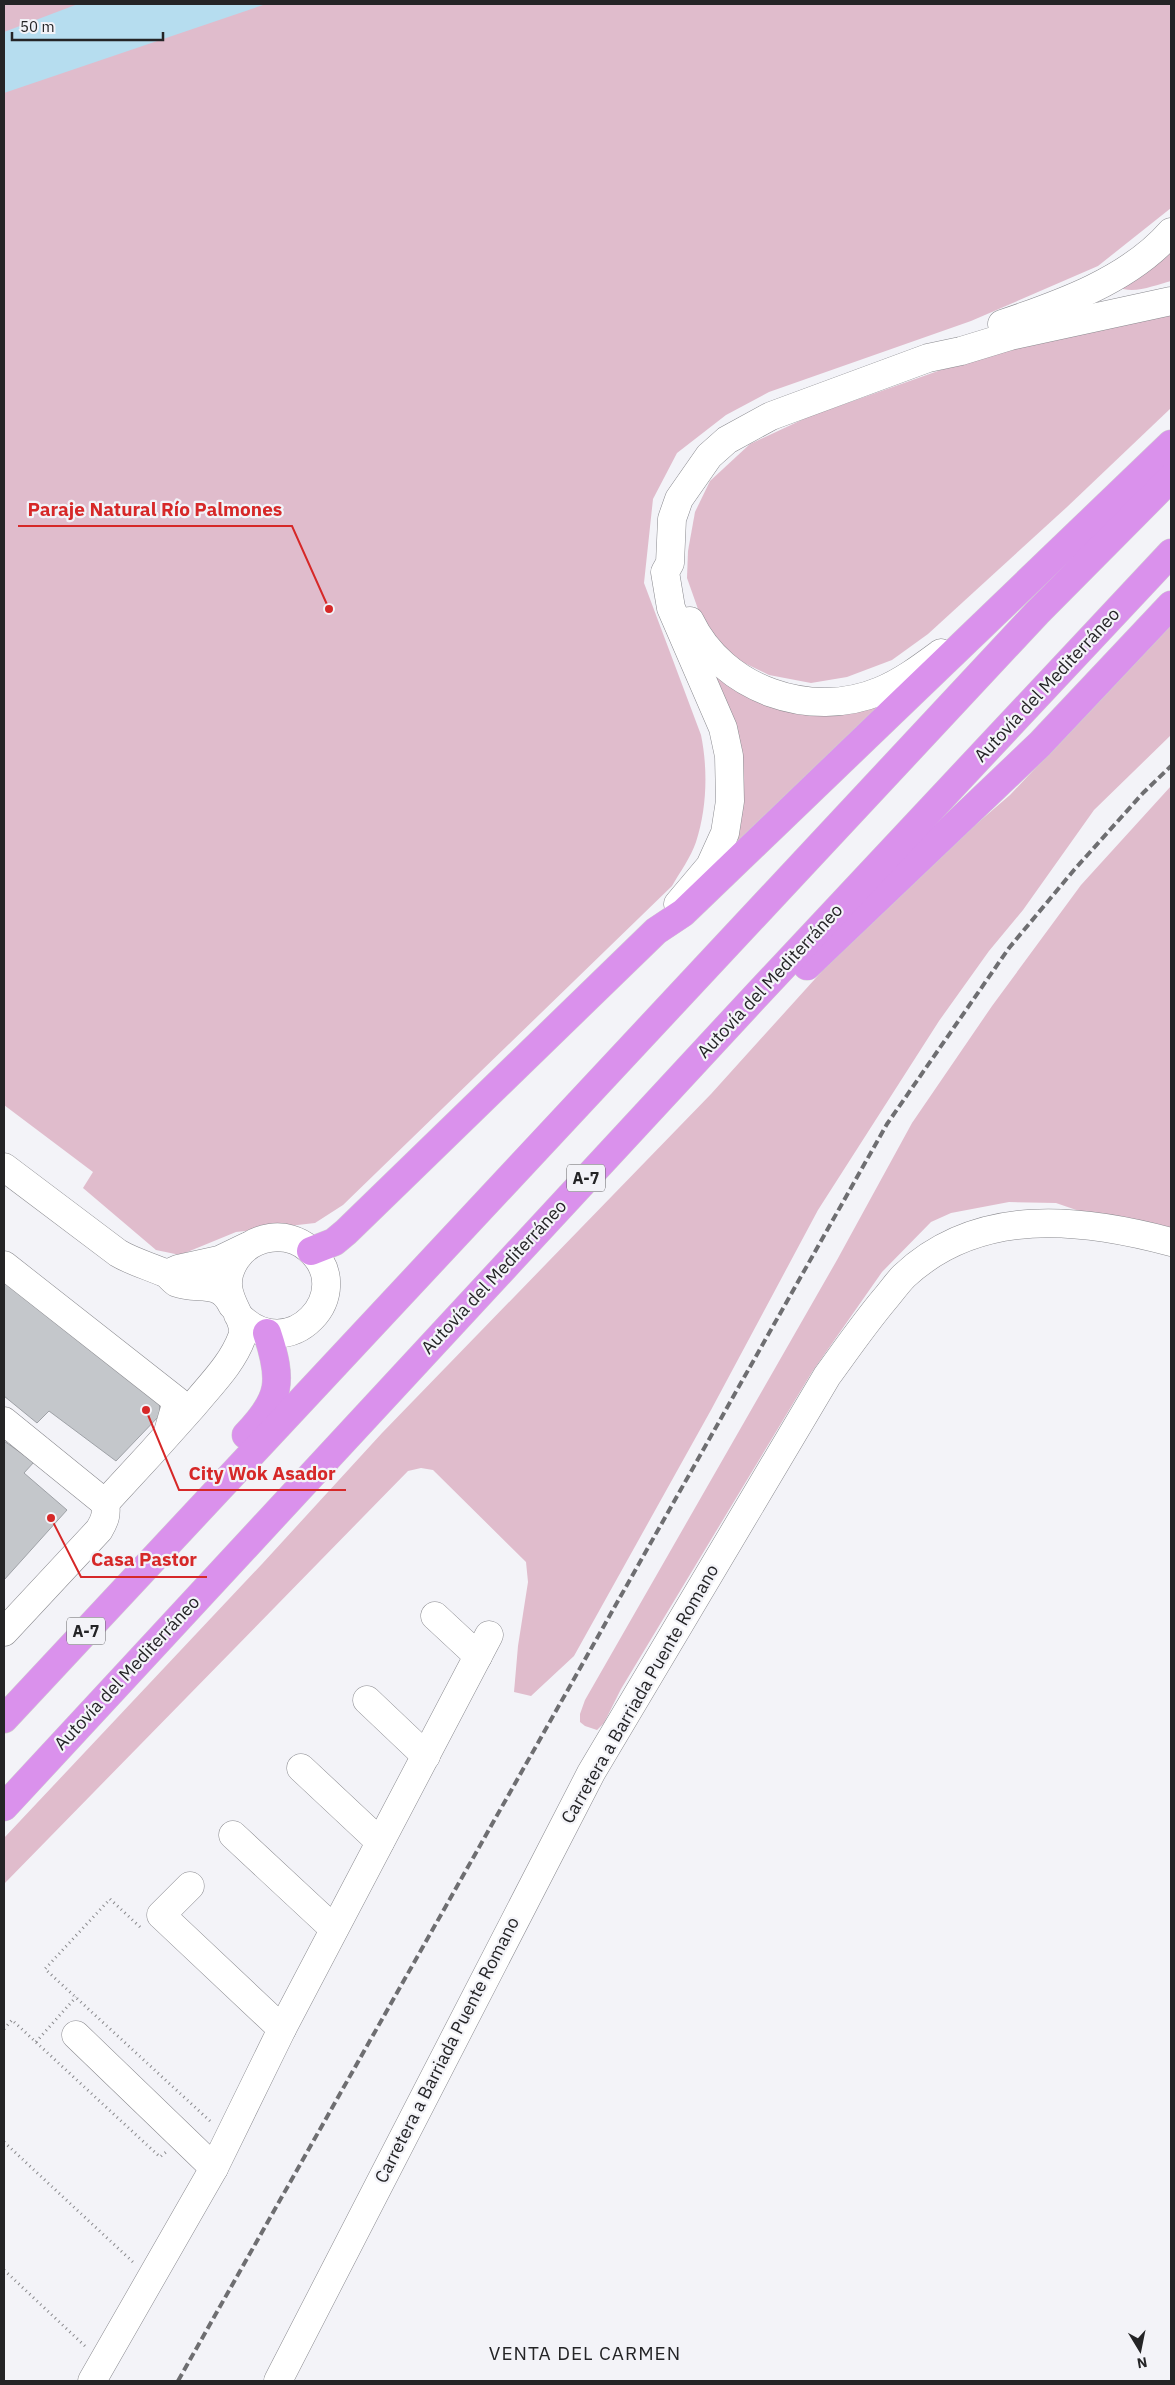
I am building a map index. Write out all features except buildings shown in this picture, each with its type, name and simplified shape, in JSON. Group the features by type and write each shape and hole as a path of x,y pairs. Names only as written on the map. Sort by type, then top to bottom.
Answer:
{"highway":[{"path":"311,1251 334,1242 346,1232 656,931 683,913 1171,444"},
{"name":"A-7","path":"4,1719 1037,613 1171,478"},
{"name":"Autovía del Mediterráneo","path":"4,1806 753,999 1171,553"},
{"path":"753,999 798,976 1040,744 1171,605"},
{"path":"169,1543 171,1514 266,1414 276,1390 277,1372 267,1333"}],"street":[{"path":"928,358 956,341 1085,291 1126,270 1171,232"},
{"path":"656,931 710,866 725,833 731,781 723,728 671,608 665,572 670,564 672,518 679,499 709,456 727,440 771,416 928,358 961,351 1010,336 1171,301"},
{"path":"670,564 677,576 691,624 714,655 756,688 788,698 822,702 855,698 880,691 911,674 945,650 1022,587"},
{"path":"4,1167 118,1254 167,1274 176,1282 217,1289 224,1292 246,1323 267,1333 290,1332 301,1328 318,1311 323,1301 325,1278 321,1266 311,1251 297,1241 286,1238 275,1237 252,1244 219,1260 186,1268 178,1268 167,1274"},
{"name":"Carretera a Barriada Puente Romano","path":"278,2381 295,2343 591,1773 827,1376 866,1322 904,1276 932,1255 964,1238 996,1228 1029,1222 1067,1222 1105,1227 1171,1242"},
{"path":"105,1503 167,1436 227,1366 242,1336 243,1328 228,1288 230,1270 235,1260 252,1244"},
{"path":"4,1265 177,1401 167,1436"},
{"path":"4,1421 105,1503 106,1512 99,1530 4,1632"},
{"path":"98,2372 214,2168 282,2029 484,1646 434,1617"},
{"path":"366,1700 426,1756"},
{"path":"300,1768 380,1842"},
{"path":"232,1836 334,1929"},
{"path":"190,1886 161,1915 282,2029"},
{"path":"76,2035 214,2168"}],"path":[{"path":"145,1932 110,1899 45,1968 229,2139"},
{"path":"4,2028 12,2020 160,2157 171,2146"},
{"path":"4,2142 151,2278"},
{"path":"4,2270 98,2372"}],"shaded area":[{"path":"4,4 1171,4 1171,208 1098,266 971,321 769,392 726,415 677,453 653,499 644,583 701,735 705,761 705,789 700,829 694,848 672,886 343,1205 315,1223 236,1232 180,1255 156,1250 83,1188 93,1172 4,1105"},
{"path":"1171,243 1171,281 1137,290 1118,287"},
{"path":"1171,312 1171,408 1067,507 928,634 892,660 847,677 811,683 769,675 738,660 704,626 687,578 688,551 695,512 710,481 750,444 808,417 969,360"},
{"path":"1171,624 1171,735 1094,810 1023,910 989,951 939,1021 818,1210 711,1410 574,1656 531,1696 514,1692 518,1646 528,1582 526,1562 433,1470 421,1468 408,1471 4,1884 4,1838 262,1564 382,1433 711,1094 880,907 1010,795"},
{"path":"708,667 735,687 890,697 729,851"},
{"path":"1171,786 1171,1232 1088,1214 1056,1203 1009,1202 951,1213 931,1222 882,1272 812,1372 621,1689 604,1723 597,1730 585,1726 580,1722 580,1714 585,1700 837,1260 912,1123 992,1006 1081,885"}],"water":[{"path":"78,4 266,4 4,93 4,32"}],"railway":[{"path":"178,2381 887,1124 1009,948 1074,870 1143,793 1171,766"}],"place":[{"name":"Paraje Natural Río Palmones","path":"329,609"},
{"name":"City Wok Asador","path":"146,1410"},
{"name":"Casa Pastor","path":"51,1518"}],"district":[{"name":"VENTA DEL CARMEN","path":"585,2353"}]}
